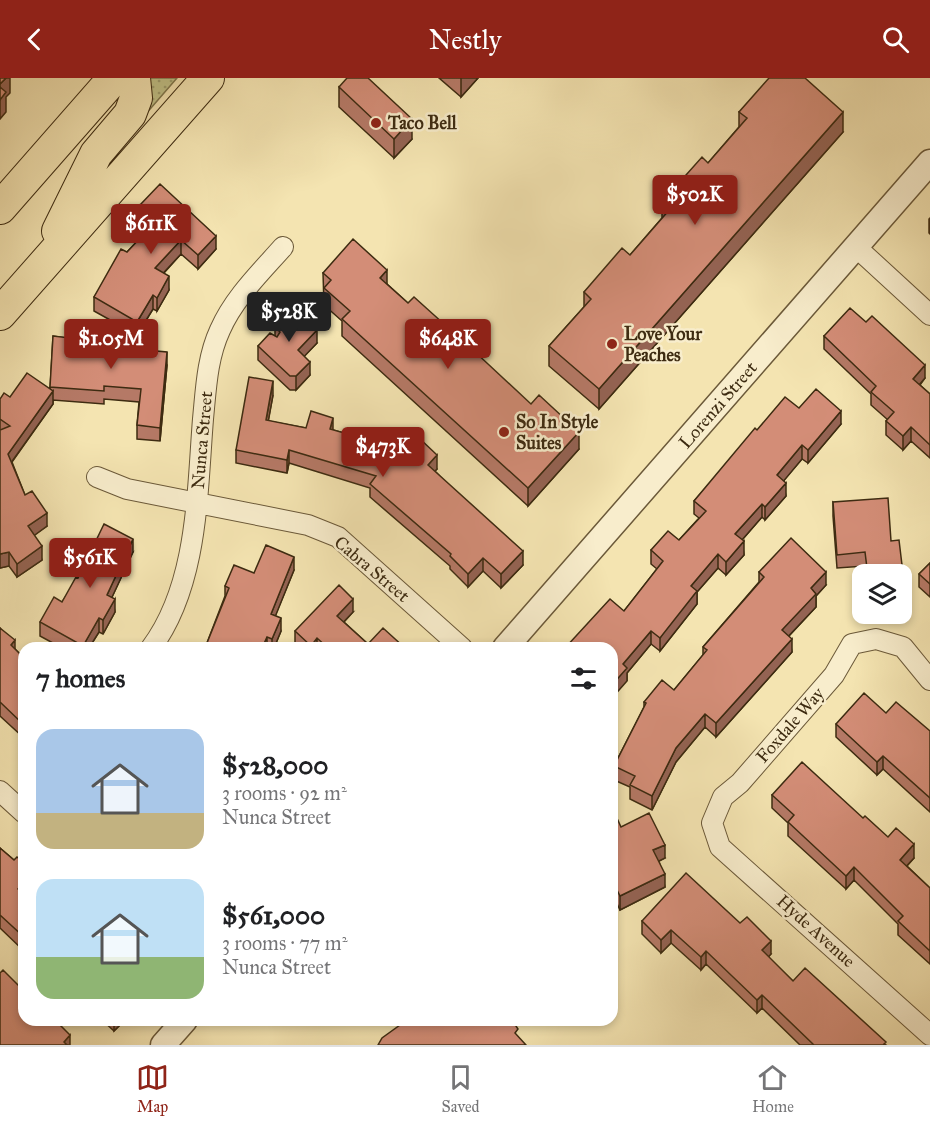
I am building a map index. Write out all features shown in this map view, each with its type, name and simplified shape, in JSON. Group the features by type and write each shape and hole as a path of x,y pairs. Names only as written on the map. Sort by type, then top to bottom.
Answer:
{"main road":[{"path":"0,208 114,78"},
{"path":"38,271 96,154 130,114 136,98 134,78"},
{"path":"0,314 207,78"}],"street":[{"name":"Lorenzi Street","path":"510,642 930,162"},
{"name":"Nunca Street","path":"156,642 162,634 189,565 207,372 220,330 240,296 283,247"},
{"path":"856,247 930,315"},
{"name":"Cabra Street","path":"97,477 127,489 308,525 338,537 455,642"},
{"name":"Foxdale Way","path":"712,823 723,797 740,783 834,675 852,644 876,639 903,647 930,680"},
{"path":"0,791 18,803"},
{"name":"Hyde Avenue","path":"712,823 720,847 750,871 930,1035"},
{"path":"163,1045 180,1026"}],"green space":[{"path":"147,78 177,78 105,161"}],"building":[{"path":"347,78 368,78 412,119 394,139 339,87"},
{"path":"769,78 805,78 843,112 599,389 549,346 591,299 584,292 622,248 630,255 670,209 662,202 702,157 708,163 747,118 739,112"},
{"path":"0,87 6,92 0,100"},
{"path":"160,184 216,236 198,255 181,240 155,268 169,276 157,298 153,295 137,322 94,297 121,249 127,252 157,220 140,205"},
{"path":"353,239 387,270 380,278 408,303 414,297 444,324 439,331 467,357 473,350 531,404 539,395 579,432 528,488 342,319 350,311 324,288 331,280 323,273"},
{"path":"294,308 317,330 298,350 310,362 296,376 290,376 258,346 270,333 277,337 280,332 275,327"},
{"path":"850,308 866,322 872,316 925,365 913,379 930,394 930,445 911,427 903,436 886,421 894,412 871,392 876,386 824,336"},
{"path":"70,333 128,338 123,348 167,352 160,428 137,425 141,389 104,386 104,391 50,387 53,336 70,338"},
{"path":"27,373 53,391 8,454 25,495 32,491 47,513 28,526 42,546 17,564 9,552 0,554 0,430 10,426 0,419 0,399 4,393 10,397"},
{"path":"249,377 273,381 266,420 306,428 311,411 333,418 330,429 376,442 388,429 408,447 418,437 437,455 428,465 523,551 501,574 483,558 468,574 450,556 451,554 370,484 376,476 289,450 287,460 236,450"},
{"path":"816,389 841,411 808,450 802,445 777,475 786,483 765,507 762,504 735,534 744,541 726,562 718,554 691,586 697,591 660,638 651,631 623,664 627,668 618,678 618,642 571,642 610,599 624,611 663,561 651,550 668,531 679,540 706,511 694,501 755,428 757,430 785,397 799,408"},
{"path":"888,498 891,541 899,540 902,564 866,564 865,552 837,555 833,502"},
{"path":"104,524 133,539 107,595 115,599 103,620 99,618 85,642 76,642 40,622 54,597 62,602 76,577 78,578"},
{"path":"791,538 826,572 811,588 816,594 782,630 792,639 716,723 705,714 676,748 652,796 630,785 635,776 618,768 618,758 646,703 644,702 662,680 674,690 707,650 703,647 764,577 759,572"},
{"path":"266,545 294,557 271,614 281,618 272,639 267,637 265,642 207,642 229,588 225,586 234,565 254,573"},
{"path":"930,563 930,584 919,574"},
{"path":"339,585 353,599 337,616 366,642 321,642 317,638 314,642 307,642 295,631"},
{"path":"0,628 15,640 11,645 18,652 18,719 0,702"},
{"path":"383,628 398,642 370,642"},
{"path":"864,693 886,713 896,702 930,731 930,798 883,756 877,762 836,724"},
{"path":"802,762 863,818 865,816 888,837 896,828 914,844 900,860 930,888 930,951 898,921 903,916 854,867 846,876 788,822 794,815 772,795"},
{"path":"649,813 665,845 653,850 665,874 620,896 618,892 618,820 621,827"},
{"path":"0,848 14,860 18,858 18,932 0,915"},
{"path":"686,873 740,923 747,917 771,941 762,950 793,981 805,968 886,1042 883,1045 814,1045 762,995 757,1000 706,951 701,957 671,930 661,940 642,921"},
{"path":"3,970 18,985 18,1026 61,1026 70,1035 64,1042 67,1045 0,1045 0,973"},
{"path":"399,1026 516,1026 518,1029 515,1033 526,1045 378,1045 382,1038"}],"place":[{"name":"Taco Bell","path":"376,123"},
{"name":"Love Your Peaches","path":"612,344"},
{"name":"So In Style Suites","path":"504,432"}]}
